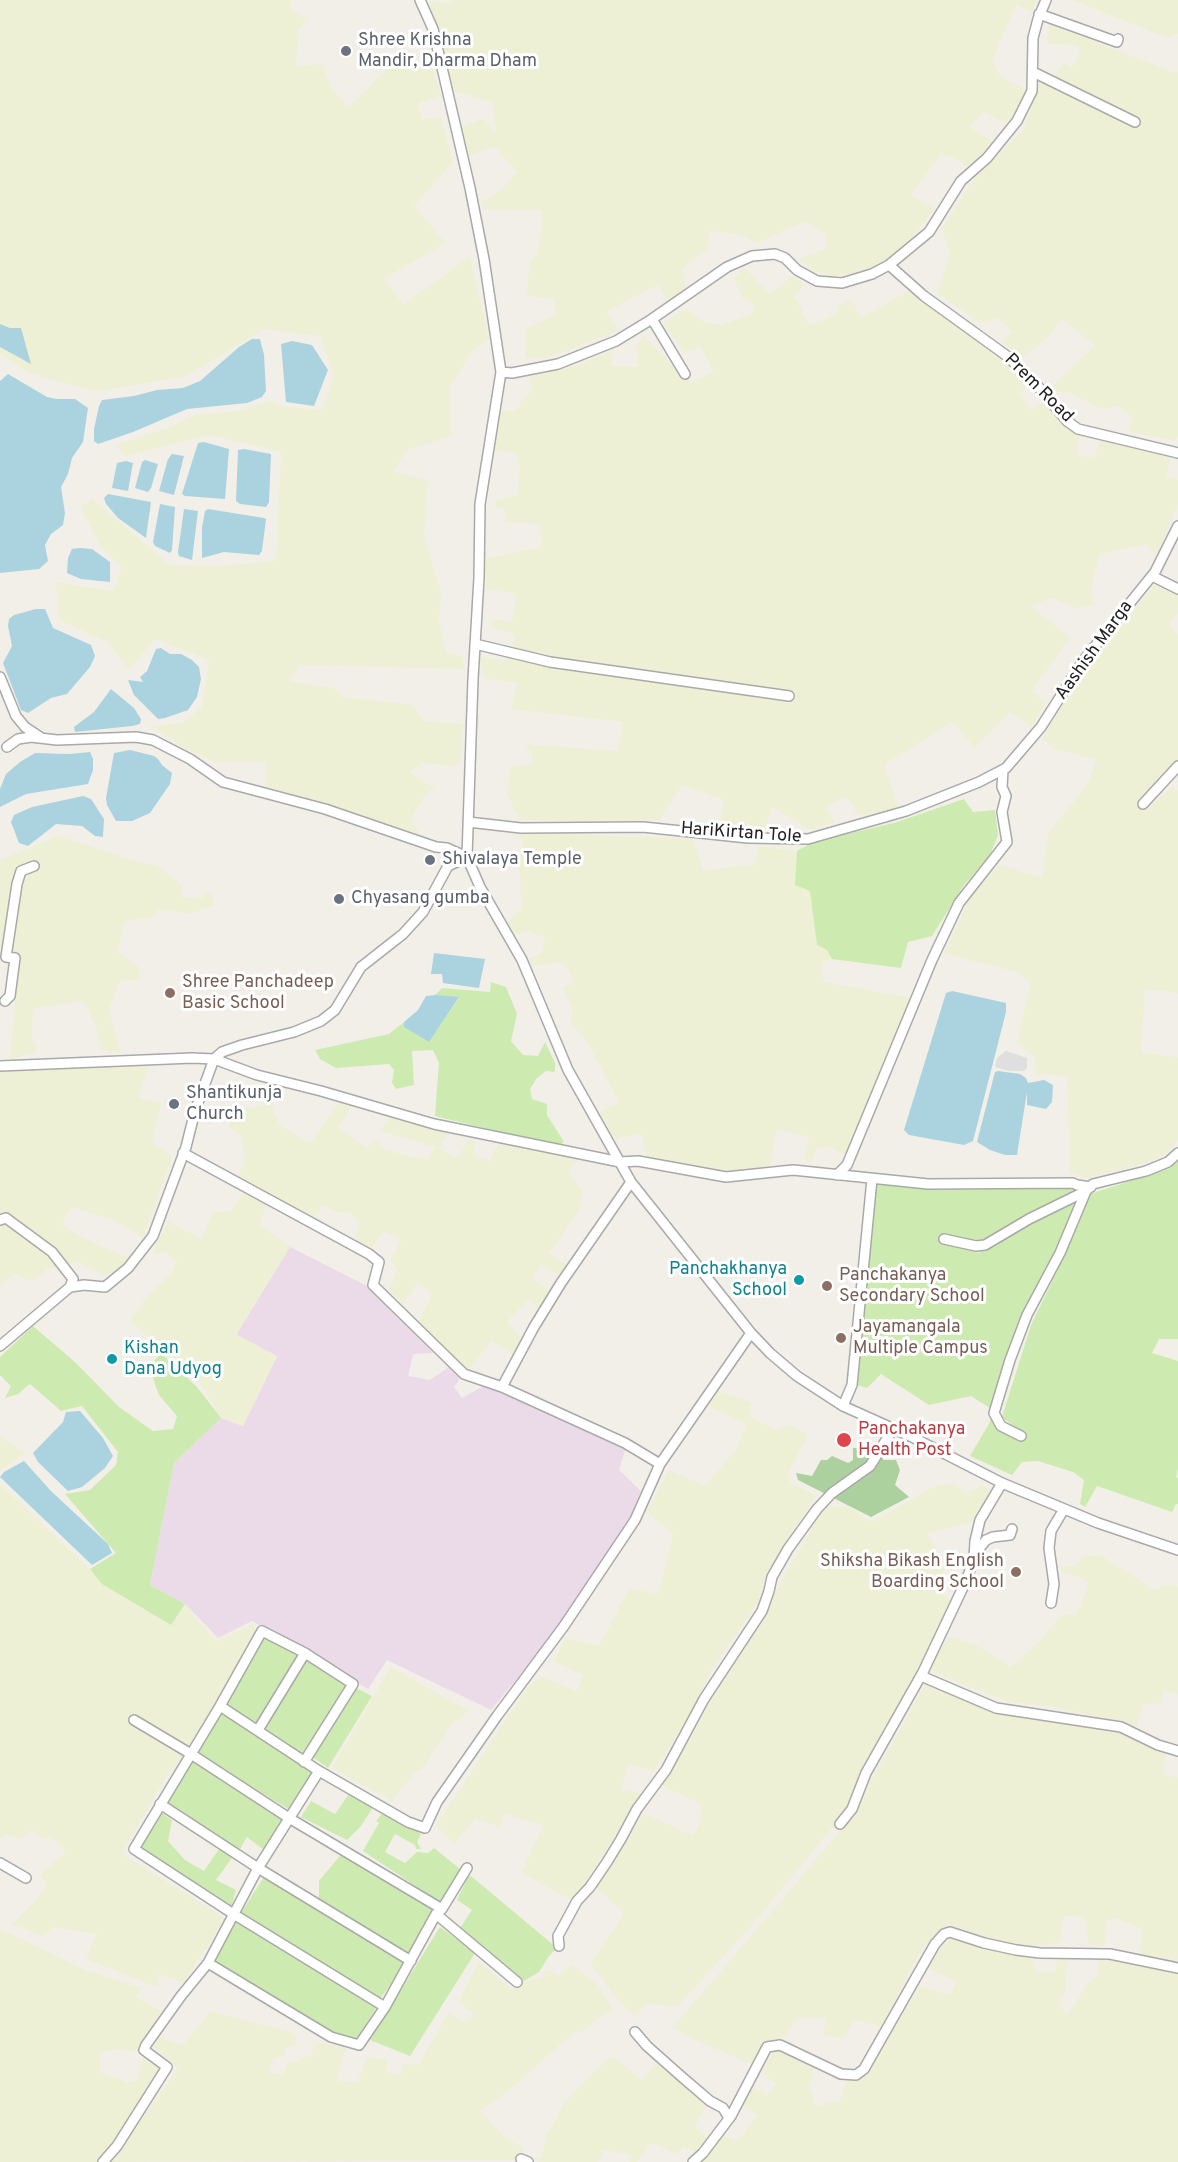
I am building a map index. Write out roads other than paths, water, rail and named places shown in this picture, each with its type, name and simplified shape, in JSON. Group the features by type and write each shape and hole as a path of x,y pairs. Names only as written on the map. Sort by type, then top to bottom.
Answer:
{"street":[{"path":"420,0 433,29 467,177 484,259 501,372 480,504 467,857 480,887 522,960 568,1070 631,1182 751,1333 797,1376 843,1406 1002,1483 1098,1523 1178,1550"},
{"path":"501,372 512,373 558,364 616,341 727,267 752,256 775,254 785,258 797,270 817,281 842,283 872,274 889,265 929,232 961,181 987,158 1017,121 1032,91 1033,38 1046,0"},
{"path":"1040,14 1117,42 1118,39"},
{"path":"1034,72 1135,122"},
{"name":"Prem Road","path":"889,265 924,296 1007,356 1036,384 1067,421 1078,429 1178,453"},
{"path":"652,319 685,374"},
{"name":"Aashish Marga","path":"1003,770 1041,727 1083,661 1152,576 1178,526"},
{"path":"1152,576 1178,589"},
{"path":"475,644 550,662 789,696"},
{"path":"0,677 16,716 25,727 42,738"},
{"path":"7,747 18,739 31,737 57,740 136,737 153,740 190,759 223,782 325,809 436,847 447,848 467,857"},
{"path":"1143,804 1178,766"},
{"path":"837,1175 847,1166 932,960 959,903 1007,842 1002,812 1006,796 1002,787 1003,770"},
{"name":"HariKirtan Tole","path":"468,822 521,828 643,827 748,838 808,840 906,811 1003,770"},
{"path":"70,1287 84,1285 105,1287 128,1268 153,1236 214,1059 222,1052 242,1045 294,1032 321,1021 335,1010 361,967 403,934 423,912 448,866 467,857"},
{"path":"5,1001 10,996 15,958 6,957 17,884 21,871 34,866"},
{"path":"0,1066 214,1059 257,1075 434,1124 620,1162 638,1161 726,1177 793,1170 928,1184 1073,1183 1088,1189"},
{"path":"183,1153 369,1254 379,1262 373,1285 464,1374 502,1387 582,1422 625,1443 660,1464"},
{"path":"944,1239 976,1246 985,1245 1029,1219 1088,1189 1093,1184 1146,1171 1168,1162 1178,1153"},
{"path":"843,1406 852,1385 873,1179"},
{"path":"502,1387 534,1326 561,1283 631,1182"},
{"path":"1021,1436 1001,1426 994,1413 1027,1315 1060,1253 1088,1189"},
{"path":"0,1221 6,1218 52,1252 73,1279 70,1287 0,1346"},
{"path":"220,1706 319,1771 408,1822 424,1828 442,1794 564,1626 635,1520 660,1464 751,1333"},
{"path":"559,1946 558,1936 577,1901 601,1870 637,1809 666,1770 704,1699 762,1611 772,1577 788,1549 817,1509 832,1493 870,1466 893,1429"},
{"path":"840,1824 852,1809 866,1773 921,1676 966,1581 974,1555 980,1520 1002,1483"},
{"path":"1051,1603 1054,1584 1049,1548 1052,1531 1064,1509"},
{"path":"974,1555 986,1540 1010,1535 1012,1529"},
{"path":"304,1762 353,1684 305,1653 262,1630 220,1706 134,1849 235,1915 385,2007"},
{"path":"258,1730 305,1653"},
{"path":"921,1676 996,1708 1121,1727 1158,1745 1178,1751"},
{"path":"134,1720 439,1911 517,1982"},
{"path":"103,2162 117,2146 167,2067 144,2050 146,2044 208,1963 258,1868 319,1771"},
{"path":"160,1804 258,1868 411,1961"},
{"path":"0,1863 26,1878"},
{"path":"208,1963 331,2037 359,2045 385,2007 439,1911 467,1868"},
{"path":"693,2162 729,2118 767,2047 780,2045 841,2074 856,2075 864,2069 935,1944 944,1934 950,1932 1016,1950 1040,1953 1110,1954 1178,1968"},
{"path":"635,2032 682,2077 723,2108 729,2118"}],"water":[{"path":"0,324 10,328 21,328 31,364 0,347"},
{"path":"252,339 260,339 264,355 266,391 262,397 247,403 187,409 133,432 98,444 94,441 94,429 102,400 157,390 183,388 200,381 239,347"},
{"path":"292,341 312,345 328,370 314,406 286,402 281,344"},
{"path":"8,374 47,397 75,399 88,408 83,442 72,458 68,474 61,487 65,513 63,525 51,534 45,545 48,561 39,569 0,573 0,381"},
{"path":"204,442 229,449 225,499 182,494 198,443"},
{"path":"238,450 271,454 269,502 266,507 240,504 236,501"},
{"path":"172,454 184,456 174,495 159,491 168,459"},
{"path":"145,460 158,464 148,492 135,488 142,462"},
{"path":"126,461 133,463 128,491 112,488 117,463"},
{"path":"108,494 151,502 146,538 118,518 106,504 104,498"},
{"path":"160,504 175,507 170,553 155,546 153,542"},
{"path":"184,509 198,511 192,560 179,556 178,552"},
{"path":"208,509 266,519 262,551 259,555 224,552 202,558 202,528 205,511"},
{"path":"72,549 92,549 110,562 110,582 81,579 67,573 68,558"},
{"path":"45,609 53,628 91,645 95,656 90,667 67,694 51,698 28,713 21,710 3,663 12,646 9,619 14,615"},
{"path":"161,648 170,654 181,654 192,660 199,667 201,679 197,697 188,710 158,719 134,695 128,680 143,682 140,677 147,671 156,649"},
{"path":"111,689 134,708 141,719 140,724 75,732 74,727 94,712"},
{"path":"130,750 158,759 172,773 170,784 150,813 132,821 116,821 107,805 106,798 114,753"},
{"path":"90,752 93,759 93,770 88,784 26,794 0,807 0,789 6,774 20,762 35,753"},
{"path":"83,796 91,799 104,819 103,837 95,836 82,826 56,824 28,846 19,843 11,822 14,815 32,807"},
{"path":"434,953 485,959 479,988 443,983 442,974 431,974"},
{"path":"952,991 1006,1003 1006,1012 973,1141 964,1145 909,1135 904,1130 946,993"},
{"path":"426,996 459,997 429,1042 404,1027 404,1022 418,1010"},
{"path":"995,1072 1020,1074 1026,1078 1028,1083 1044,1080 1053,1085 1052,1102 1046,1109 1027,1105 1027,1092 1017,1155 1005,1155 977,1142"},
{"path":"80,1411 103,1438 113,1456 105,1468 82,1487 68,1491 38,1462 33,1453 63,1422 66,1412"},
{"path":"24,1461 51,1491 108,1544 112,1553 92,1565 0,1477 4,1472"}],"place":[{"name":"Shree Krishna Mandir, Dharma Dham","path":"346,51"},
{"name":"Shivalaya Temple","path":"430,860"},
{"name":"Chyasang gumba","path":"339,899"},
{"name":"Shree Panchadeep Basic School","path":"170,993"},
{"name":"Shantikunja Church","path":"174,1104"},
{"name":"Panchakhanya School","path":"799,1280"},
{"name":"Panchakanya Secondary School","path":"827,1286"},
{"name":"Jayamangala Multiple Campus","path":"841,1338"},
{"name":"Kishan Dana Udyog","path":"112,1359"},
{"name":"Panchakanya Health Post","path":"844,1440"},
{"name":"Shiksha Bikash English Boarding School","path":"1016,1572"}]}
